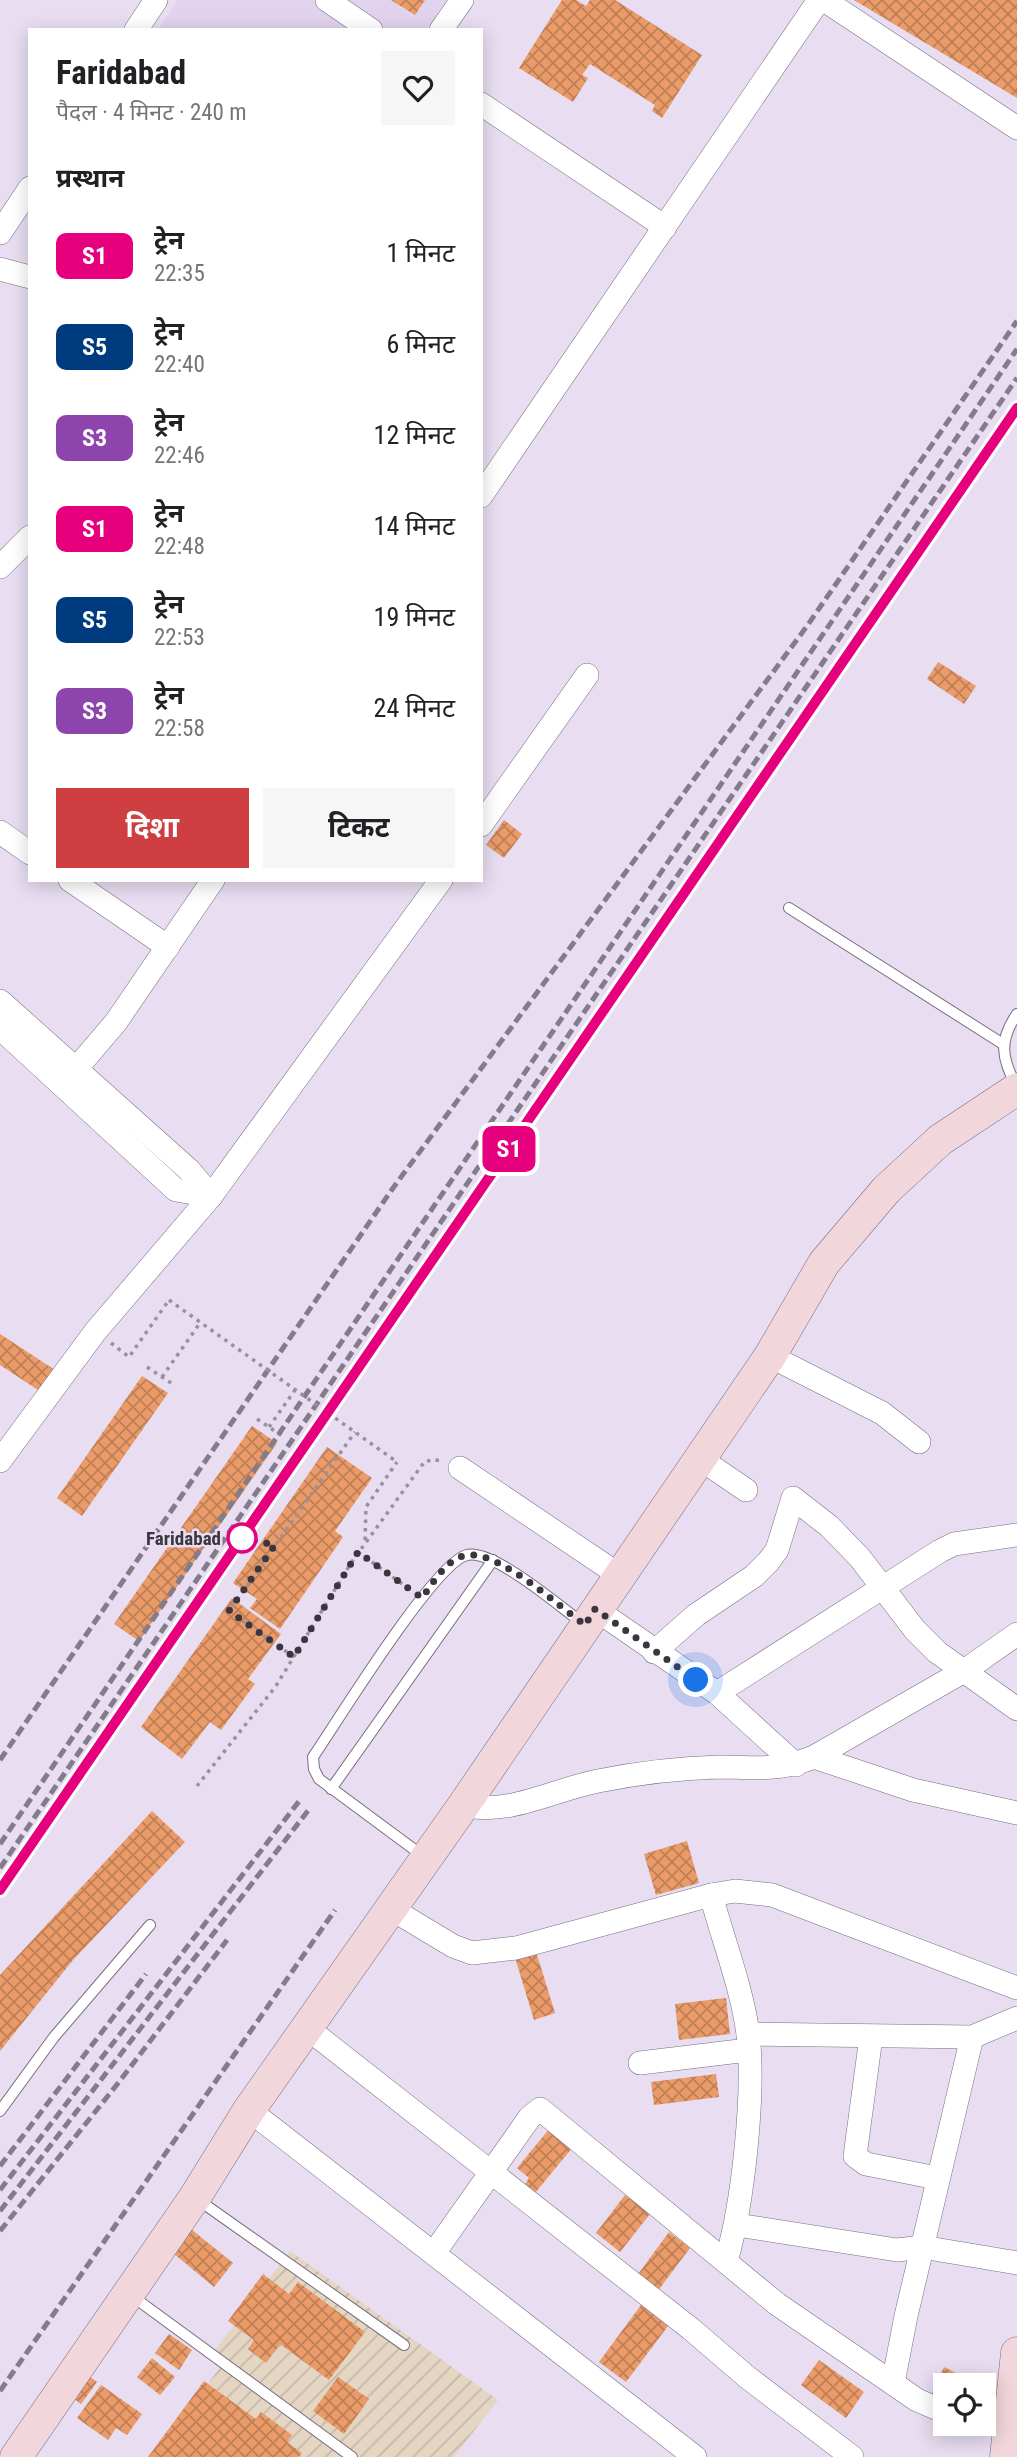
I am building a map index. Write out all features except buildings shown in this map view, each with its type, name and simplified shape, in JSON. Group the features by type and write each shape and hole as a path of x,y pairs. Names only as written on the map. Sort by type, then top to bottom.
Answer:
{"street":[{"path":"137,28 156,0"},
{"path":"327,0 368,28"},
{"path":"441,28 462,0"},
{"path":"483,490 822,0 1017,128"},
{"path":"483,105 665,227"},
{"path":"0,233 28,191"},
{"path":"0,269 28,276"},
{"path":"0,567 28,539"},
{"path":"483,822 587,675"},
{"path":"0,832 28,852"},
{"path":"73,882 167,947"},
{"path":"76,1069 116,1023 212,882"},
{"path":"3,1448 95,1332 211,1196 440,882"},
{"path":"0,1000 189,1170 211,1196"},
{"path":"0,1028 176,1190 211,1196"},
{"path":"16,2457 195,2197 249,2110 463,1806 770,1356 824,1263 886,1190 964,1121 1017,1088"},
{"path":"790,1325 969,1137 1017,1108"},
{"path":"770,1356 882,1413 919,1442"},
{"path":"699,1458 746,1490"},
{"path":"460,1468 619,1575"},
{"path":"654,1652 696,1615 754,1576 768,1562 777,1550 793,1497 829,1526 884,1589 915,1630 937,1652 1017,1709"},
{"path":"717,1693 792,1643 954,1544 1017,1535"},
{"path":"590,1617 654,1652 717,1693 805,1761 1017,1813"},
{"path":"463,1806 494,1810 512,1807 596,1782 658,1772 720,1767 775,1770 805,1761 964,1671 1017,1634"},
{"path":"390,1908 453,1945 472,1953 516,1948 711,1895 735,1891 772,1895 1017,1988"},
{"path":"711,1895 748,2042 747,2112 737,2225 726,2262"},
{"path":"640,2063 748,2042 871,2037 972,2037 1017,2018"},
{"path":"307,2028 691,2329 747,2378 852,2457"},
{"path":"871,2037 855,2156 866,2164 937,2178"},
{"path":"893,2383 937,2178 972,2037"},
{"path":"434,2253 530,2116 540,2109 776,2304 917,2400 933,2407"},
{"path":"249,2110 695,2457"},
{"path":"737,2225 897,2249 922,2247 1017,2263"},
{"path":"1006,2457 996,2421 1017,2353"}],"lane":[{"path":"789,908 1003,1044"},
{"path":"1017,1014 1008,1027 1003,1044 1006,1068 1017,1088"},
{"path":"425,1858 319,1779 314,1769 313,1757 422,1598 450,1564 468,1555 492,1560 590,1617"},
{"path":"331,1789 492,1560"},
{"path":"0,2111 54,2037 150,1925"},
{"path":"195,2197 404,2345"},
{"path":"127,2293 352,2457"}],"path":[{"path":"129,1357 169,1300 397,1462 366,1507 365,1542"},
{"path":"162,1377 200,1323"},
{"path":"148,1367 174,1385"},
{"path":"269,1427 295,1390"},
{"path":"257,1419 282,1436"},
{"path":"294,1657 229,1611 355,1432"},
{"path":"197,1786 276,1686 358,1552 425,1461 440,1459 460,1468"},
{"path":"358,1552 422,1598"}],"shaded area":[{"path":"178,0 446,0 427,28 159,28"},
{"path":"290,2251 498,2400 454,2457 154,2457 221,2366 210,2357"}],"railway":[{"path":"0,1760 393,1188 807,626 1017,321"},
{"path":"0,1844 1017,349"},
{"path":"0,1868 1017,378"},
{"path":"0,1890 1017,408"},
{"path":"0,2190 300,1800"},
{"path":"0,2211 310,1808"},
{"path":"0,2391 335,1910"},
{"path":"0,2231 119,2082 227,1940"},
{"path":"0,2166 146,1974"}],"train":[{"name":"S1","path":"0,1890 1017,408"}],"place":[{"name":"Faridabad","path":"242,1538"}],"route":[{"path":"242,1538 275,1545 229,1611 294,1657 358,1552 422,1598 439,1574 450,1564 468,1555 492,1560 585,1625 595,1609 696,1680"}]}
